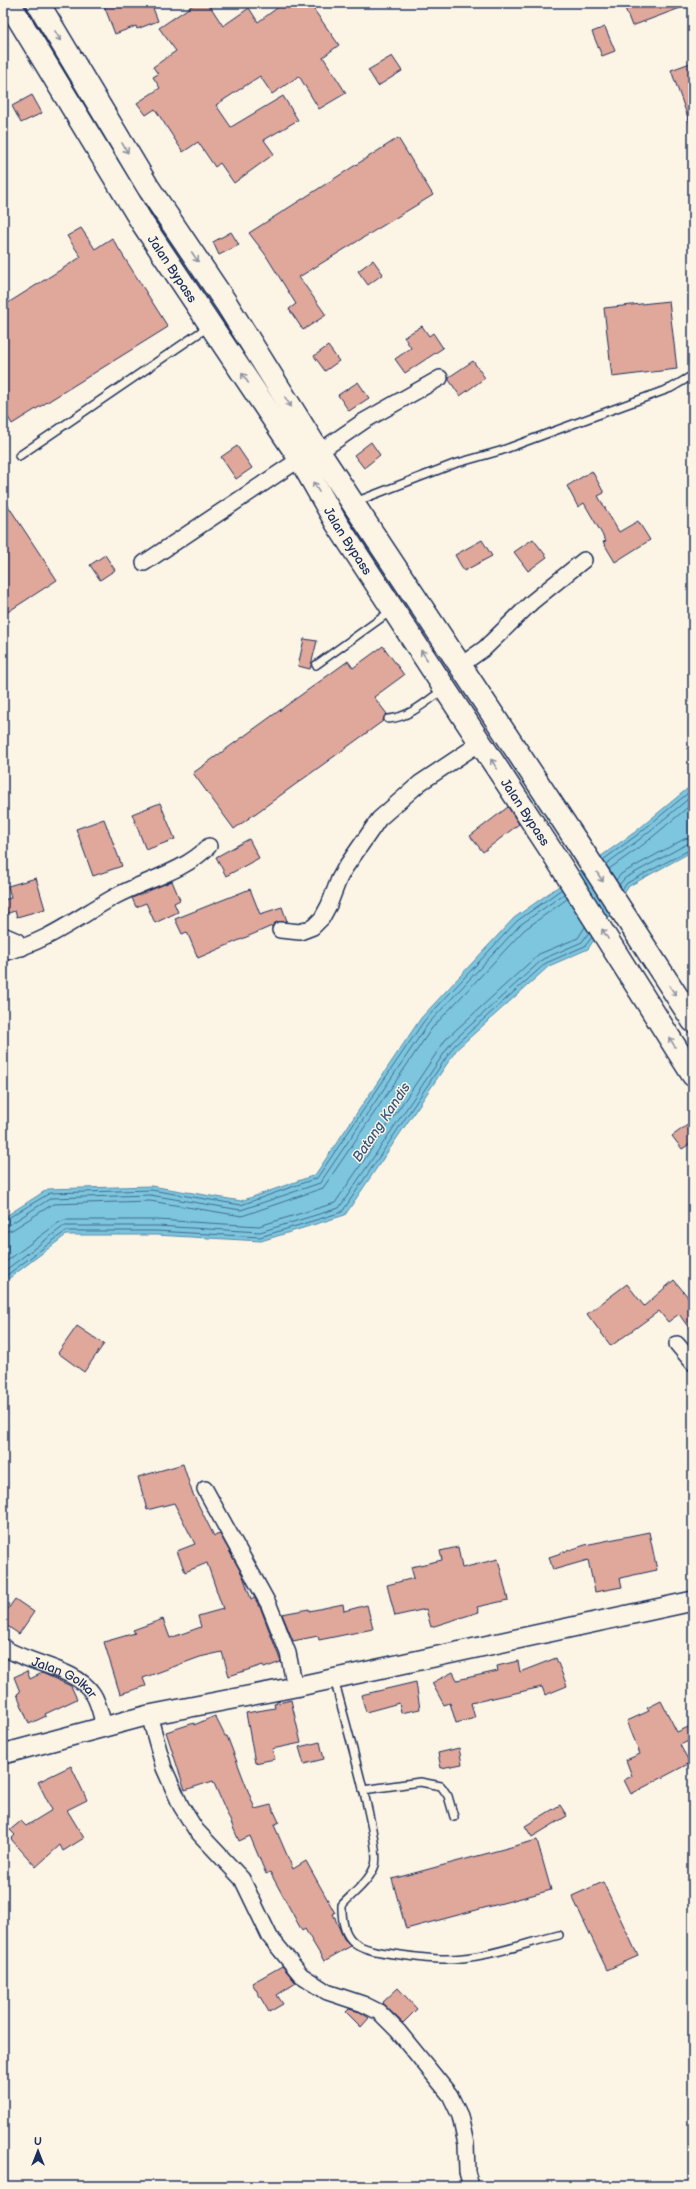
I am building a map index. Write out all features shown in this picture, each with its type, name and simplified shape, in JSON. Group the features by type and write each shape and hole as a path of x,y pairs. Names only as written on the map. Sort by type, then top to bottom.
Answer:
{"highway":[{"name":"Jalan Bypass","path":"9,3 142,224 210,326 309,456 353,503 411,594 461,665 693,1021"},
{"name":"Jalan Bypass","path":"38,3 148,187 226,303 309,456 337,524 554,855 693,1075"}],"street":[{"path":"144,563 364,421 440,378"},
{"path":"461,665 485,648 532,602 584,560"},
{"path":"280,930 300,932 313,926 322,918 329,905 338,879 379,819 420,784 480,743"},
{"path":"3,953 22,948 59,932 115,896 161,877 201,854 209,846"},
{"path":"3,935 17,940 22,948"},
{"path":"677,1344 693,1363"},
{"path":"205,1489 269,1605 288,1652 295,1687"},
{"path":"3,1754 149,1715 295,1687 693,1601"},
{"name":"Jalan Golkar","path":"3,1647 28,1659 73,1676 89,1687 94,1696 104,1726"},
{"path":"149,1715 164,1768 181,1806 196,1830 242,1879 270,1937 301,1975 327,1992 363,2004 379,2012 398,2031 450,2095 462,2123 466,2144 467,2172 471,2186"}],"lane":[{"path":"19,456 210,326"},
{"path":"353,503 454,464 500,451 671,388 693,374"},
{"path":"316,665 393,610"},
{"path":"388,719 399,718 409,714 445,688"},
{"path":"334,1678 363,1790 376,1864 371,1873 342,1905 342,1920 346,1933 354,1943 366,1950 442,1960 477,1956 559,1935"},
{"path":"363,1790 420,1782 441,1786 448,1796 454,1817"}],"water":[{"name":"Batang Kandis","path":"693,784 693,851 629,886 588,949 549,966 457,1049 345,1215 261,1241 156,1235 66,1235 3,1283 3,1218 48,1189 151,1186 241,1201 315,1175 421,1018 514,918 635,832"}],"building":[{"path":"103,3 151,3 158,21 137,29 136,26 115,34"},
{"path":"196,3 208,3 223,26 249,8 258,22 284,3 305,3 309,9 312,7 339,45 323,57 346,93 319,109 299,76 272,94 260,76 216,105 231,127 283,96 298,120 264,140 274,154 234,183 220,163 215,167 198,142 183,152 155,109 146,115 137,103 160,88 153,77 158,74 153,67 176,51 159,28"},
{"path":"623,3 691,3 691,4 632,26"},
{"path":"605,27 615,51 602,56 592,32"},
{"path":"392,56 402,71 378,86 368,70"},
{"path":"693,62 693,126 691,126 671,70"},
{"path":"32,95 42,113 21,123 12,106"},
{"path":"398,138 433,195 299,277 326,315 303,330 289,309 296,304 265,254 249,233"},
{"path":"81,228 95,249 112,238 168,327 12,424 3,409 3,306 81,257 67,236"},
{"path":"231,232 239,245 219,255 213,242"},
{"path":"373,260 383,274 368,285 358,271"},
{"path":"669,301 677,369 612,377 604,308"},
{"path":"422,326 429,336 433,333 443,348 405,373 395,359 411,348 404,337"},
{"path":"328,346 339,361 325,371 314,356"},
{"path":"473,361 485,378 460,396 449,380 449,377"},
{"path":"358,382 369,398 349,411 338,395"},
{"path":"371,442 380,455 364,468 354,455"},
{"path":"237,446 252,468 236,479 221,457"},
{"path":"592,471 604,493 598,496 619,532 638,521 650,540 615,562 603,542 606,541 584,503 578,507 567,486"},
{"path":"3,498 57,580 3,615"},
{"path":"533,539 547,557 528,571 514,552"},
{"path":"482,540 492,556 464,571 455,555"},
{"path":"105,555 115,570 100,580 90,565"},
{"path":"304,639 317,641 310,669 298,666"},
{"path":"383,646 404,675 374,697 387,714 383,721 234,829 193,773 348,661 353,668"},
{"path":"160,803 175,839 146,850 132,814"},
{"path":"508,807 519,824 483,852 470,836"},
{"path":"104,819 122,866 93,876 76,829"},
{"path":"249,839 259,858 226,876 216,857"},
{"path":"36,878 45,909 17,917 15,911 5,914 3,900 11,898 8,886"},
{"path":"172,881 180,900 174,903 178,912 155,923 146,903 136,907 132,898"},
{"path":"250,889 260,914 282,907 287,921 277,922 272,926 198,958 187,932 182,934 175,919"},
{"path":"693,1121 693,1142 682,1149 672,1136"},
{"path":"674,1280 693,1303 693,1334 679,1314 668,1322 659,1311 611,1346 587,1314 627,1284 644,1306"},
{"path":"77,1326 104,1344 84,1372 58,1353"},
{"path":"183,1464 192,1492 214,1536 220,1534 243,1576 251,1599 254,1597 261,1609 281,1662 264,1668 263,1665 229,1676 222,1652 200,1657 143,1678 146,1686 120,1694 104,1642 135,1633 133,1630 163,1619 170,1638 201,1627 198,1616 223,1609 207,1563 185,1572 177,1551 195,1544 174,1503 147,1510 138,1477"},
{"path":"649,1532 657,1570 620,1578 622,1587 595,1592 588,1560 553,1570 549,1557 585,1545"},
{"path":"458,1547 462,1568 498,1559 508,1600 477,1607 479,1612 431,1627 426,1609 395,1616 387,1585 414,1578 411,1567 442,1560 440,1551"},
{"path":"15,1599 34,1612 19,1634 3,1623 3,1616"},
{"path":"343,1604 344,1611 367,1605 373,1629 319,1640 318,1636 293,1641 282,1614 309,1609 309,1611"},
{"path":"556,1658 567,1686 545,1695 542,1687 471,1703 475,1718 456,1723 450,1703 444,1705 432,1683 453,1672 457,1680 498,1671 497,1666 518,1661 520,1672"},
{"path":"27,1671 30,1679 42,1673 71,1686 77,1699 45,1714 46,1716 29,1724 17,1694 20,1692 14,1677"},
{"path":"416,1682 420,1709 401,1713 399,1703 366,1712 361,1695"},
{"path":"291,1700 301,1743 272,1749 275,1759 255,1763 246,1713 275,1708 274,1704"},
{"path":"661,1701 677,1732 693,1725 693,1739 680,1745 690,1763 631,1794 624,1780 632,1776 626,1760 640,1754 627,1721 649,1711 647,1708"},
{"path":"215,1716 225,1736 227,1736 255,1809 271,1805 279,1822 274,1825 293,1869 306,1861 335,1913 333,1914 344,1939 351,1946 324,1961 305,1929 302,1931 270,1872 266,1874 250,1836 239,1841 213,1781 185,1790 166,1732 194,1723 194,1725"},
{"path":"320,1742 324,1759 304,1764 299,1747"},
{"path":"459,1748 462,1764 441,1768 438,1753"},
{"path":"71,1766 87,1800 67,1810 84,1838 63,1851 60,1845 36,1867 11,1839 15,1835 10,1830 21,1821 26,1826 52,1810 38,1782"},
{"path":"560,1805 567,1816 532,1837 525,1826"},
{"path":"537,1840 551,1890 406,1929 392,1879"},
{"path":"603,1882 638,1956 607,1970 572,1896"},
{"path":"282,1966 296,1983 277,1995 283,2004 269,2012 252,1983"},
{"path":"398,1988 417,2009 403,2023 382,2003"},
{"path":"349,2009 360,2012 369,2018 361,2027 346,2012"}]}
